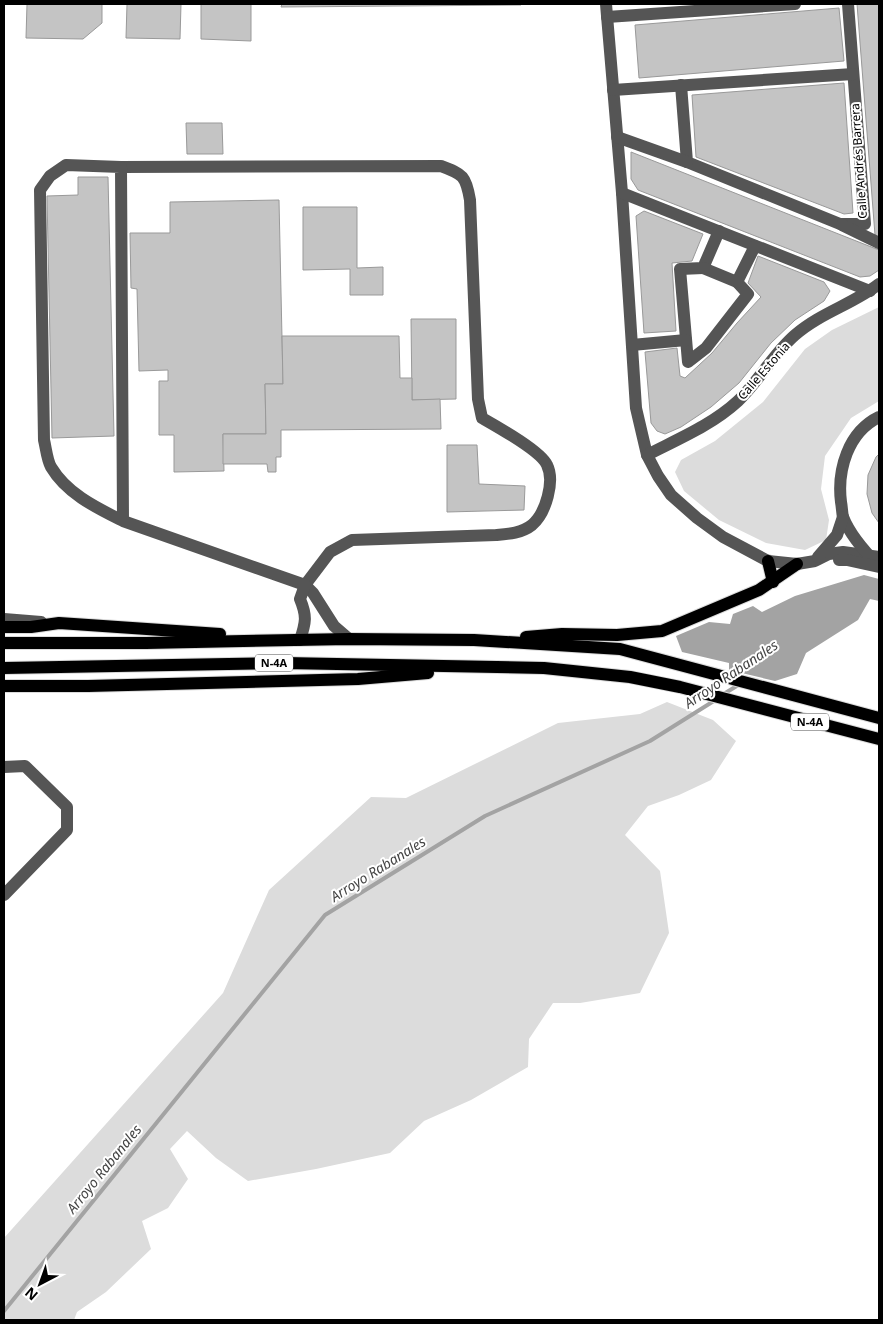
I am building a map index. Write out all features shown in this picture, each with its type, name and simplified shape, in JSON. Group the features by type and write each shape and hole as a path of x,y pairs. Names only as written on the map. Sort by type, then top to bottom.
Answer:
{"main road":[{"path":"768,561 773,582"},
{"path":"474,640 562,634 617,635 662,631 759,590 797,564"},
{"path":"4,627 59,623 300,640"},
{"name":"N-4A","path":"4,643 146,643 349,639 474,640 620,649 879,718"},
{"name":"N-4A","path":"4,668 284,663 544,668 630,677 680,687 879,739"},
{"path":"4,686 88,686 358,679 429,672 544,668"},
{"path":"4,693 36,692 88,686"}],"street":[{"path":"606,4 622,193 636,408 647,456 671,495 703,523 723,537 768,561 797,564 815,561 847,560 879,567"},
{"path":"607,17 795,4"},
{"name":"Calle Andrés Barrera","path":"840,224 865,224 848,4"},
{"path":"613,90 853,74"},
{"path":"681,85 687,162"},
{"name":"Calle Andrés Barrera","path":"617,137 687,162 840,224 879,242"},
{"path":"300,640 305,625 306,612 300,599 306,585 330,552 352,540 496,535 516,532 532,525 542,510 548,495 550,480 547,464 515,437 482,418 478,399 470,200 467,182 458,172 441,166 66,165 50,176 40,190 44,440 51,466 70,490 95,507 124,521 306,585 314,593 334,626 349,639"},
{"path":"121,166 124,521"},
{"path":"622,193 755,246 875,288"},
{"path":"703,268 719,231"},
{"path":"738,282 755,246"},
{"path":"703,268 738,282 748,294 706,348 688,362 680,269 703,268"},
{"name":"Calle Estonia","path":"647,456 725,412 739,400 795,335 819,318 875,288"},
{"path":"632,345 686,340"},
{"path":"879,417 874,419 856,437 843,460 839,485 843,517 857,540 874,555 879,567"},
{"path":"815,561 837,535 843,517"},
{"path":"744,549 815,561 829,554 843,552 874,555"},
{"path":"4,619 59,623"},
{"path":"4,767 25,766 67,807 67,830 4,895"}],"shaded area":[{"path":"879,307 879,401 851,418 825,456 821,489 829,520 826,540 805,550 766,543 719,520 684,491 675,472 681,460 715,441 763,402 805,349 832,330"},
{"path":"864,575 879,579 879,601 870,599 858,620 806,653 797,674 775,681 729,670 729,663 682,652 676,636 709,622 730,624 733,614 753,606 762,612 795,596"},
{"path":"667,702 713,720 736,741 711,780 679,795 648,806 625,835 660,871 669,933 640,993 580,1003 553,1003 529,1039 528,1067 471,1100 424,1121 390,1153 248,1181 216,1158 187,1131 170,1149 188,1179 168,1208 142,1221 151,1249 106,1292 77,1312 74,1320 4,1320 4,1238 223,993 269,890 371,797 406,798 558,723 640,714"}],"building":[{"path":"27,4 102,4 102,23 83,39 26,38"},
{"path":"127,4 181,4 180,39 126,38"},
{"path":"201,4 251,4 251,41 201,39"},
{"path":"282,4 521,4 521,5 281,7"},
{"path":"857,4 879,4 879,238 875,235"},
{"path":"839,8 844,61 639,78 635,25"},
{"path":"844,83 853,213 844,214 696,157 692,95"},
{"path":"186,123 222,123 223,154 187,154"},
{"path":"631,152 879,250 879,270 870,276 860,277 638,190 631,179"},
{"path":"78,177 108,177 114,436 52,438 47,196 78,195"},
{"path":"279,200 283,384 265,384 266,434 223,434 224,471 174,472 174,435 159,435 159,381 168,381 168,370 139,371 137,289 131,288 130,233 170,233 170,202"},
{"path":"303,207 357,207 357,268 383,267 383,295 350,295 350,269 303,270"},
{"path":"644,211 703,234 692,261 672,263 676,331 644,333 636,216"},
{"path":"758,256 824,282 830,291 824,301 795,320 771,343 739,383 711,407 681,427 665,434 657,431 651,423 645,352 677,348 680,376 685,378 712,353 761,297 748,283"},
{"path":"411,319 456,319 456,399 412,400"},
{"path":"282,336 399,336 400,378 412,378 412,400 440,399 441,429 281,430 281,457 276,457 276,472 268,472 267,464 223,464 223,434 266,434 265,384 283,384"},
{"path":"447,445 477,445 479,484 525,486 524,510 447,512"},
{"path":"879,454 879,523 872,513 867,494 868,475"}],"waterway":[{"name":"Arroyo Rabanales","path":"722,695 740,684"},
{"name":"Arroyo Rabanales","path":"4,1311 325,915 485,816 650,741 717,699"}]}
